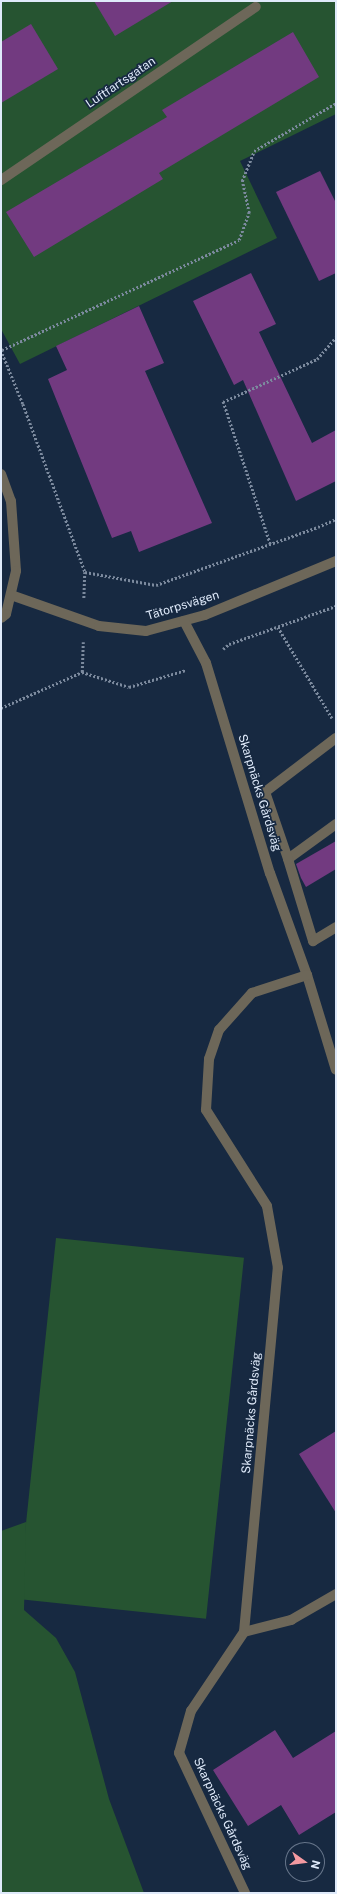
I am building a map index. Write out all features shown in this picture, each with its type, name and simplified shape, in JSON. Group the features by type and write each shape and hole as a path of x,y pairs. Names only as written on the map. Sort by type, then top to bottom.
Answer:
{"street":[{"name":"Luftfartsgatan","path":"1,180 256,7"},
{"path":"1,474 11,501 16,571 6,614 1,618"},
{"name":"Tätorpsvägen","path":"11,595 99,626 146,631 205,615 336,561"},
{"name":"Skarpnäcks Gårdsväg","path":"184,621 206,663 270,873 307,975 336,1070"},
{"path":"336,738 265,792 288,858 313,941 336,927"},
{"path":"288,858 336,824"},
{"name":"Skarpnäcks Gårdsväg","path":"245,1893 179,1753 191,1712 244,1632 278,1268 267,1206 206,1110 209,1059 219,1030 252,993 307,975"},
{"path":"244,1632 292,1620 336,1594"}],"path":[{"path":"82,672 85,572 23,404 1,350 239,240 249,213 242,181 254,151 336,103"},
{"path":"270,544 223,402 317,359 336,337"},
{"path":"85,572 156,585 336,519"},
{"path":"1,708 82,672 129,687 206,663 229,644 336,606"},
{"path":"278,627 332,719"}],"green space":[{"path":"1,1 336,1 336,114 240,161 277,238 20,364 1,329"},
{"path":"56,1238 244,1258 206,1619 18,1599"},
{"path":"26,1522 24,1610 56,1638 75,1672 109,1799 144,1893 1,1893 1,1531"}],"building":[{"path":"94,1 173,1 115,36"},
{"path":"31,24 58,69 1,103 1,42"},
{"path":"293,32 319,77 159,173 163,179 34,257 6,212 167,117 162,110"},
{"path":"320,171 336,203 336,273 319,281 276,192"},
{"path":"251,273 276,324 259,332 312,443 336,430 336,481 296,501 243,380 234,385 193,301"},
{"path":"139,306 164,363 145,371 212,523 139,552 131,531 112,538 48,379 67,370 56,346"},
{"path":"336,841 336,869 306,887 296,864"},
{"path":"336,1431 336,1513 299,1454"},
{"path":"275,1730 293,1758 336,1731 336,1812 299,1835 281,1805 248,1826 213,1770"}]}
